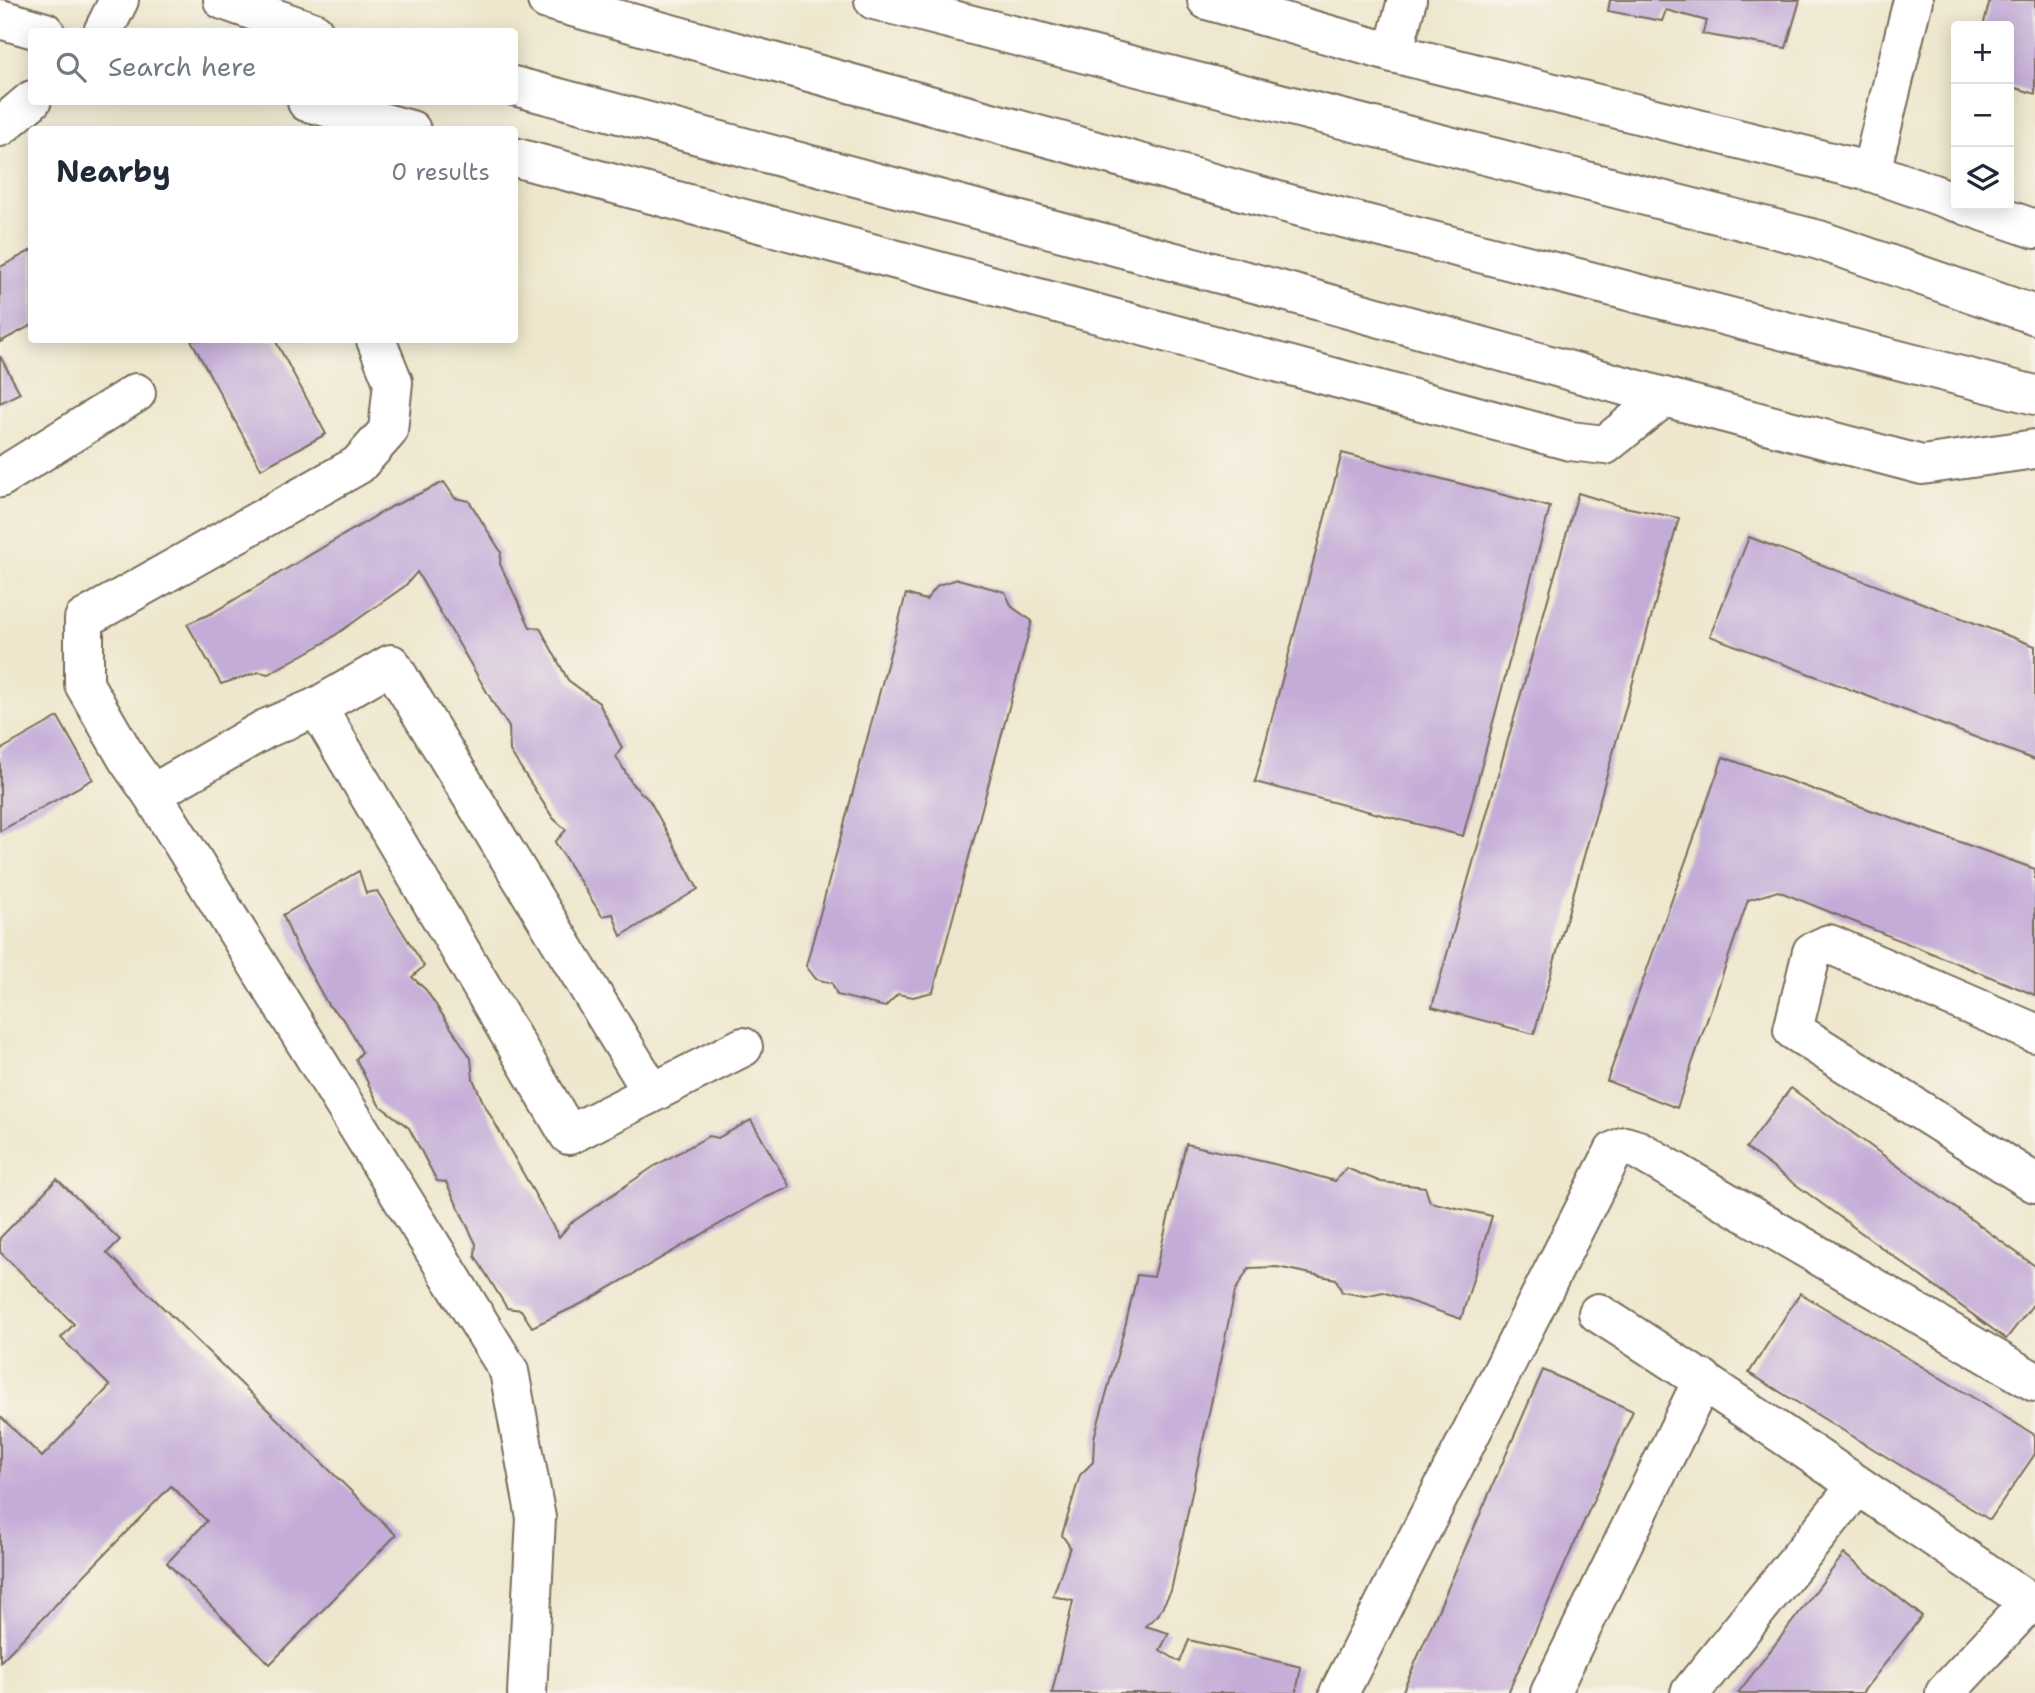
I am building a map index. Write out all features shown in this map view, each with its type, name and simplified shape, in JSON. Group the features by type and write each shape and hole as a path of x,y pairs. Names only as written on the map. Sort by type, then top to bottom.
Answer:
{"street":[{"path":"105,28 118,0"},
{"path":"223,0 303,28"},
{"path":"547,0 1304,208 2035,395"},
{"path":"874,0 1819,240 2035,315"},
{"path":"1207,0 1263,8 1394,53 1871,172 1951,200"},
{"path":"1394,53 1407,0"},
{"path":"1871,172 1913,0"},
{"path":"0,19 31,28"},
{"path":"518,87 1267,286 1664,397 1922,465 2035,449"},
{"path":"0,127 28,103"},
{"path":"312,109 392,126"},
{"path":"518,158 1570,441 1605,445 1664,397"},
{"path":"1980,210 2035,229"},
{"path":"377,343 393,382 388,431 358,465 84,619 84,684 128,760 152,794 509,1371 536,1518 527,1693"},
{"path":"0,478 136,393"},
{"path":"152,794 265,729 317,707 391,664 652,1093"},
{"path":"317,707 569,1135 743,1047"},
{"path":"2035,1033 1829,944 1812,952 1793,1030 2035,1183"},
{"path":"1339,1693 1614,1151 1625,1146 1638,1150 2035,1382"},
{"path":"1598,1312 1703,1379 1857,1486 2033,1600 1945,1693"},
{"path":"1550,1693 1703,1379"},
{"path":"1690,1693 1857,1486"}],"building":[{"path":"1610,0 1800,0 1786,48 1702,34 1707,21 1666,10 1662,21 1608,11"},
{"path":"1990,0 2035,0 2035,94 2014,88 2014,21 1984,21"},
{"path":"28,252 28,327 0,342 0,267"},
{"path":"193,343 277,343 326,434 261,469"},
{"path":"0,356 20,393 0,403"},
{"path":"1342,453 1550,507 1463,836 1255,782"},
{"path":"444,482 455,498 469,501 501,552 500,564 530,627 540,628 568,680 599,703 622,748 616,756 633,785 650,801 698,889 621,936 613,914 602,916 555,842 566,830 553,818 510,751 509,727 417,572 405,586 324,643 268,674 259,672 221,684 187,624 212,613 391,507"},
{"path":"1578,493 1620,506 1679,518 1534,1034 1432,1007"},
{"path":"1749,537 2035,646 2035,760 1710,636"},
{"path":"958,579 1005,592 1012,607 1032,621 933,992 913,997 898,994 885,1007 837,995 832,983 816,979 806,966 906,594 926,600 938,585"},
{"path":"58,717 93,779 0,831 0,750"},
{"path":"1723,757 2035,869 2035,995 1778,891 1748,900 1677,1108 1607,1081"},
{"path":"359,871 366,893 377,891 424,966 412,977 426,990 471,1058 473,1079 483,1102 559,1237 571,1223 653,1167 709,1136 718,1138 751,1120 790,1187 765,1198 585,1302 532,1327 521,1310 507,1308 475,1256 476,1244 446,1182 437,1181 409,1128 379,1105 356,1059 362,1052 345,1021 328,1005 297,949 283,915"},
{"path":"1791,1088 2035,1266 2035,1302 2006,1339 1746,1148"},
{"path":"1186,1144 1335,1181 1346,1168 1381,1182 1425,1187 1430,1202 1492,1216 1461,1319 1383,1292 1365,1296 1342,1292 1336,1279 1277,1267 1249,1268 1235,1291 1171,1591 1158,1615 1145,1626 1169,1633 1160,1650 1180,1662 1189,1640 1301,1667 1296,1693 1052,1693 1073,1601 1053,1596 1070,1547 1062,1535 1080,1475 1093,1462 1094,1438 1137,1275 1154,1277"},
{"path":"57,1179 120,1240 107,1253 396,1535 270,1664 167,1563 207,1521 171,1486 0,1662 0,1416 42,1457 110,1386 61,1338 74,1324 0,1252 0,1238"},
{"path":"1800,1293 2035,1435 2035,1454 1990,1520 1749,1373"},
{"path":"1543,1370 1633,1411 1508,1693 1402,1693"},
{"path":"1844,1554 1922,1616 1862,1693 1738,1693"}]}
